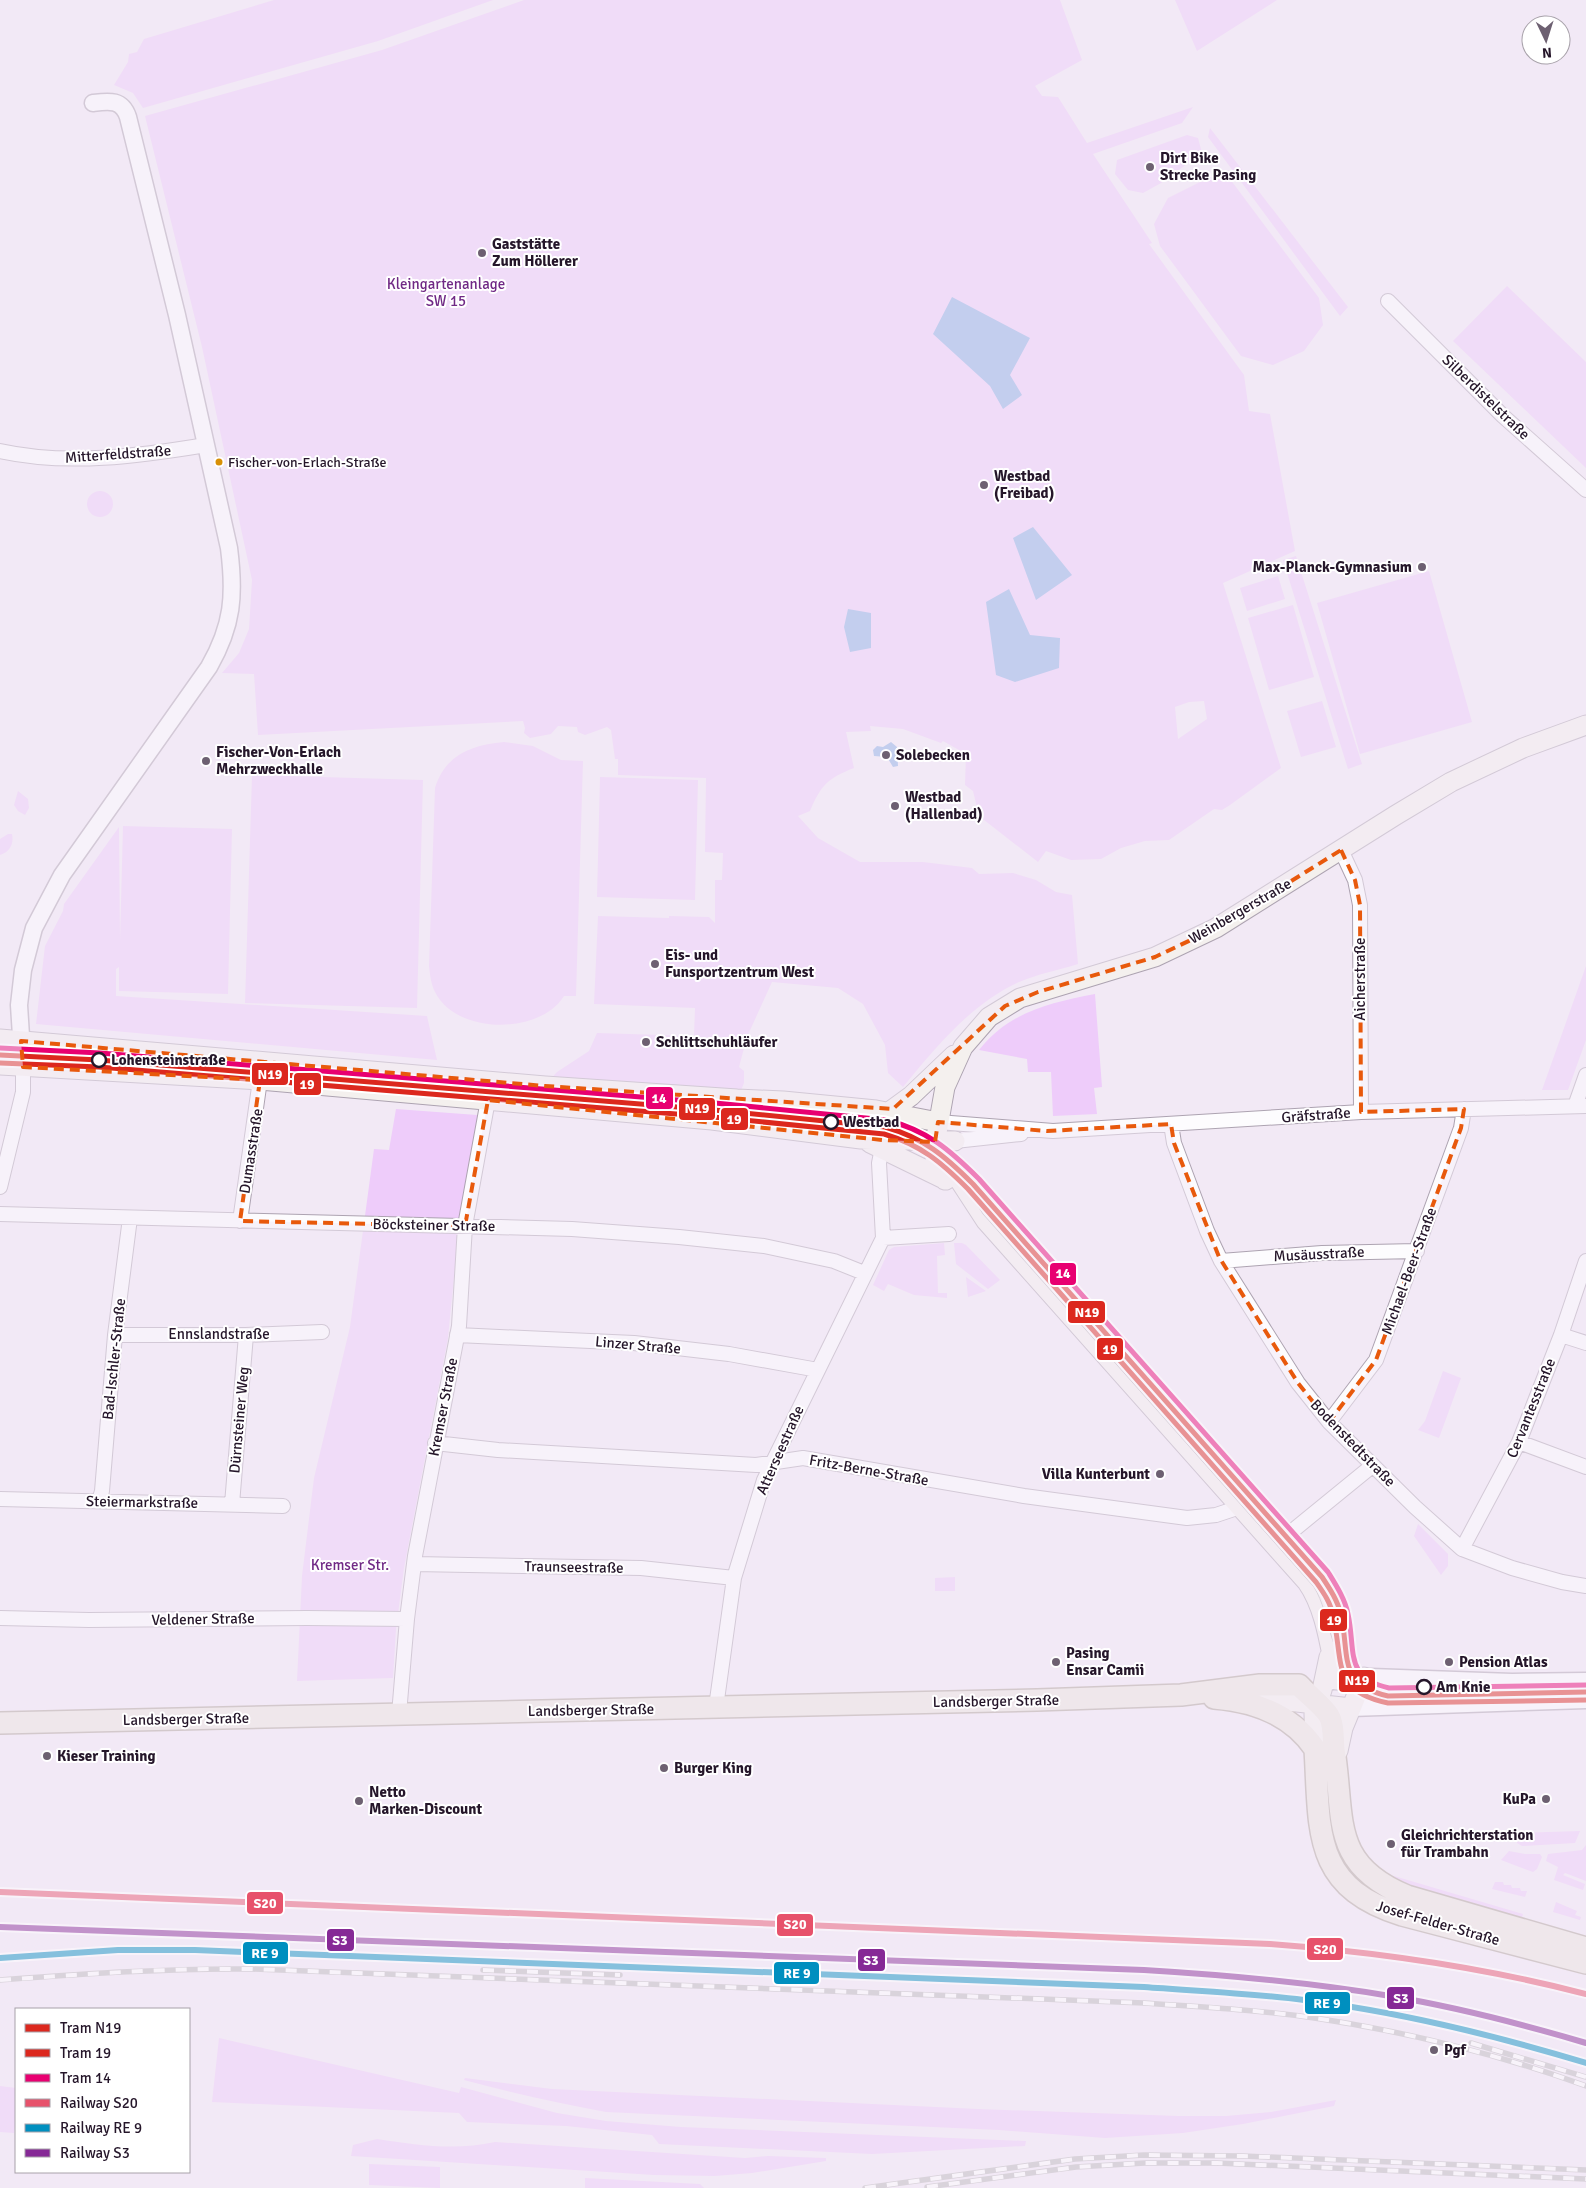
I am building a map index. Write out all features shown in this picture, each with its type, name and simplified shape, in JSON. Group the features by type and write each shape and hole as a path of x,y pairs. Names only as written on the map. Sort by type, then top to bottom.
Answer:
{"main road":[{"name":"Weinbergerstraße","path":"945,1180 936,1165 929,1142 938,1122 948,1077 962,1047 989,1017 1020,998 1155,957 1216,928 1451,782 1523,748 1586,725"},
{"path":"0,1039 545,1086 783,1101 889,1112 938,1122 955,1142"},
{"path":"889,1112 911,1096 962,1047"},
{"path":"0,1065 260,1080 712,1120 862,1139 955,1142"},
{"path":"862,1139 916,1164 945,1180 975,1205"},
{"path":"929,1142 986,1222 1312,1589 1322,1615 1330,1647 1331,1681 1317,1705 1299,1685"},
{"path":"1351,1708 1364,1677"},
{"name":"Landsberger Straße","path":"0,1723 1037,1700 1181,1695 1260,1685 1299,1685 1331,1681"},
{"name":"Landsberger Straße","path":"1181,1695 1351,1708"},
{"path":"1234,1700 1284,1717 1303,1733 1315,1749"},
{"name":"Josef-Felder-Straße","path":"1586,1948 1520,1937 1383,1909 1366,1901 1350,1890 1334,1870 1323,1844 1313,1723 1317,1705 1329,1716 1336,1759 1339,1805 1344,1837 1352,1854 1369,1874 1392,1890 1520,1937 1586,1964"},
{"name":"Josef-Felder-Straße","path":"1336,1759 1341,1734 1351,1708"}],"street":[{"path":"0,1187 24,1092 19,1005 22,970 34,928 51,892 209,667 221,645 230,620 233,577 229,548 177,315 126,109 121,104 110,101 93,103"},
{"name":"Silberdistelstraße","path":"1388,301 1503,416 1586,490"},
{"name":"Mitterfeldstraße","path":"0,451 29,456 94,458 148,454 206,446"},
{"name":"Aicherstraße","path":"1342,850 1356,880 1360,906 1361,1112"},
{"path":"1580,1106 1586,1075"},
{"name":"Dumasstraße","path":"240,1221 260,1080"},
{"name":"Kremser Straße","path":"399,1714 414,1564 435,1443 457,1335 465,1226 488,1100"},
{"name":"Gräfstraße","path":"955,1142 1047,1131 1361,1112 1580,1106"},
{"name":"Michael-Beer-Straße","path":"1329,1422 1376,1360 1461,1128 1464,1109"},
{"name":"Gräfstraße","path":"938,1122 1047,1131"},
{"name":"Bodenstedtstraße","path":"1171,1124 1174,1143 1207,1231 1221,1261 1298,1383 1329,1422 1372,1466 1462,1549 1562,1582 1586,1586"},
{"name":"Atterseestraße","path":"716,1707 734,1578 764,1480 882,1238 879,1163 882,1148"},
{"name":"Böcksteiner Straße","path":"0,1214 572,1229 764,1246 834,1261 864,1273"},
{"name":"Bad-Ischler-Straße","path":"99,1500 102,1491 115,1335 130,1218"},
{"path":"882,1238 949,1234"},
{"name":"Musäusstraße","path":"1221,1261 1322,1253 1417,1251"},
{"name":"Cervantesstraße","path":"1462,1549 1519,1442 1586,1261"},
{"name":"Ennslandstraße","path":"115,1335 246,1335 322,1332"},
{"name":"Dürnsteiner Weg","path":"232,1504 246,1335"},
{"name":"Linzer Straße","path":"457,1335 634,1343 729,1354 818,1370"},
{"path":"1560,1335 1586,1343"},
{"path":"1519,1442 1586,1467"},
{"name":"Fritz-Berne-Straße","path":"435,1443 498,1450 756,1465 802,1458 1024,1496 1187,1518 1216,1515 1240,1507"},
{"path":"1296,1528 1372,1466"},
{"name":"Steiermarkstraße","path":"0,1499 284,1506"},
{"name":"Traunseestraße","path":"414,1564 641,1568 734,1578"},
{"name":"Veldener Straße","path":"0,1618 90,1620 407,1619"},
{"name":"Landsberger Straße","path":"1331,1681 1364,1677 1512,1682 1586,1681"},
{"name":"Landsberger Straße","path":"1351,1708 1586,1700"}],"highlighted area":[{"path":"1341,850 1355,880 1360,905 1361,1112 1464,1109 1461,1128 1376,1360 1329,1422 1298,1383 1219,1257 1174,1143 1171,1124 1047,1131 938,1122 935,1142 883,1140 488,1100 465,1226 240,1221 260,1080 23,1067 21,1041 545,1086 893,1109 1005,1006 1038,992 1155,957 1216,928"}],"green space":[{"path":"274,0 493,0 378,41 143,108 133,93 114,85 128,62 129,54 137,52 144,39"},
{"name":"Kleingartenanlage SW 15","path":"524,0 1060,0 1082,60 1035,86 1042,96 1058,97 1087,143 1193,107 1182,123 1093,154 1152,243 1149,244 1244,375 1249,411 1270,414 1295,551 1223,583 1281,768 1230,805 1222,810 1214,809 1169,840 1145,841 1121,848 1101,859 1071,860 1046,851 1038,862 979,816 973,791 965,785 966,754 943,741 941,743 903,729 870,726 871,731 846,732 854,768 838,775 826,784 810,811 798,816 818,838 860,862 923,862 972,868 979,874 1013,873 1036,880 1056,892 1072,895 1078,964 1019,982 985,1002 956,1027 903,1087 888,1073 885,1045 863,1004 838,988 772,982 747,1037 739,1067 744,1071 744,1083 739,1095 546,1084 557,1072 589,1051 597,1033 694,1036 695,1008 594,1004 598,916 709,917 715,923 715,880 722,880 723,853 705,852 706,778 618,775 618,759 615,759 611,730 607,727 585,735 578,732 577,727 558,726 551,734 530,738 524,733 523,721 258,735 254,674 222,673 239,653 249,629 252,580 202,347 145,116 382,50","holes":["1204,701 1207,719 1178,739 1175,707 1189,702"]},
{"path":"1175,0 1277,0 1197,51"},
{"path":"1210,128 1348,307 1340,316 1208,137"},
{"name":"Dirt Bike Strecke Pasing","path":"1187,135 1198,138 1202,153 1161,183 1143,193 1128,190 1115,174 1117,160"},
{"path":"1210,177 1230,179 1319,298 1323,325 1304,351 1273,365 1241,356 1160,246 1154,224 1168,198"},
{"path":"1507,286 1586,362 1586,468 1453,341"},
{"path":"100,491 109,495 113,504 109,513 100,517 91,513 87,504 91,495"},
{"path":"1296,556 1362,764 1348,769 1283,560"},
{"path":"1429,571 1472,722 1360,754 1317,603"},
{"path":"1278,576 1285,599 1247,611 1240,588"},
{"path":"1293,605 1314,677 1269,690 1248,618"},
{"path":"1322,701 1336,747 1301,757 1287,711"},
{"path":"504,742 533,746 561,760 583,761 576,996 564,996 552,1009 537,1018 518,1023 498,1025 479,1022 461,1016 446,1006 435,992 429,966 435,788 445,767 461,754 470,749"},
{"path":"252,775 423,780 417,1008 245,1003"},
{"path":"600,777 698,780 695,900 597,897"},
{"path":"18,791 28,799 29,808 25,815 18,811 14,805"},
{"path":"123,826 232,829 228,994 119,991 119,967 116,969 116,996 427,1016 437,1060 36,1024 45,946 63,911 64,904 119,827 120,940"},
{"path":"8,834 12,834 12,844 9,850 0,855 0,839"},
{"path":"1586,966 1586,1040 1568,1090 1542,1090"},
{"path":"1095,994 1102,1087 1094,1088 1097,1114 1053,1116 1051,1072 1028,1072 1027,1059 979,1050 1003,1026 1031,1011 1062,1001"},
{"name":"Kremser Str.","path":"396,1109 477,1115 480,1118 459,1226 448,1338 404,1568 396,1629 393,1678 297,1681 302,1576 314,1478 350,1327 374,1149 389,1150"},
{"path":"944,1243 945,1255 937,1256 938,1293 947,1293 947,1298 914,1295 888,1284 884,1291 873,1285 889,1250 894,1247"},
{"path":"954,1243 966,1245 1000,1280 988,1289 956,1264"},
{"path":"966,1277 986,1291 968,1297"},
{"path":"1443,1371 1461,1378 1439,1438 1418,1430 1425,1421"},
{"path":"1418,1524 1448,1554 1448,1566 1441,1575 1414,1536"},
{"path":"955,1577 955,1591 935,1591 935,1578"},
{"path":"1470,1683 1586,1686 1586,1695 1470,1700"},
{"path":"1580,1831 1575,1843 1522,1846 1517,1843 1517,1833"},
{"path":"1586,1845 1586,1881 1565,1873 1563,1875 1585,1884 1583,1890 1554,1880 1558,1867 1546,1861 1548,1854 1582,1850"},
{"path":"1509,1851 1540,1854 1542,1857 1537,1869 1533,1872 1501,1860"},
{"path":"1394,1876 1523,1914 1521,1922 1514,1920 1515,1916 1390,1881"},
{"path":"1495,1882 1503,1882 1504,1885 1511,1885 1512,1888 1520,1888 1521,1891 1527,1891 1525,1897 1492,1889"},
{"path":"1556,1902 1577,1911 1575,1915 1581,1917 1580,1920 1553,1912"},
{"path":"219,2038 459,2093 461,2087 557,2113 606,2121 681,2127 1026,2141 1025,2146 872,2154 659,2144 652,2135 566,2126 467,2122 459,2113 212,2102"},
{"path":"465,2078 552,2089 978,2109 1179,2116 1226,2116 1271,2112 1336,2100 1334,2106 1243,2124 1183,2133 1105,2138 999,2130 606,2112 499,2089 464,2080"},
{"path":"0,2086 15,2088 14,2133 0,2132"},
{"path":"377,2139 451,2147 495,2142 745,2158 768,2156 826,2158 826,2161 752,2173 715,2176 654,2175 351,2156 353,2145"},
{"path":"369,2164 440,2167 440,2188 369,2185"},
{"path":"585,2178 700,2184 704,2188 585,2188"}],"water":[{"path":"952,297 1030,338 1010,375 1022,395 1003,409 990,386 933,334"},
{"path":"1033,527 1072,575 1036,600 1013,538"},
{"path":"1009,589 1030,635 1060,638 1059,668 1015,682 996,675 986,602"},
{"path":"848,609 871,613 871,648 850,652 844,627"},
{"name":"Solebecken","path":"891,742 897,747 898,766 893,767 887,757 874,756 873,750 877,746 883,747"}],"tram line":[{"name":"14","path":"0,1048 100,1053 715,1103 886,1120 914,1129 948,1150 979,1179 1328,1572 1345,1603 1355,1661 1358,1670 1365,1677 1389,1688 1586,1685"},
{"name":"N19","path":"0,1055 99,1060 714,1110 885,1127 899,1131 923,1142 933,1149 973,1184 1322,1577 1338,1605 1349,1666 1353,1676 1360,1684 1372,1691 1388,1696 1586,1692"},
{"name":"19","path":"0,1063 99,1067 713,1117 884,1134 897,1138 930,1156 968,1189 1316,1582 1332,1611 1343,1672 1348,1682 1356,1691 1369,1698 1388,1703 1586,1700"},
{"path":"936,1143 949,1159 983,1214 1314,1587 1322,1604 1336,1648 1350,1669 1371,1682 1409,1691"}],"railway":[{"path":"0,1980 157,1970 252,1969 1144,2003 1255,2011 1354,2024 1489,2055 1586,2086"},
{"path":"483,1970 620,1975"},
{"path":"1471,2043 1586,2077"},
{"path":"865,2188 1075,2159 1144,2155 1243,2156 1586,2170"},
{"path":"927,2187 1076,2167 1145,2163 1217,2163 1586,2179"}],"rail line":[{"name":"S20","path":"0,1892 1270,1944 1350,1951 1469,1968 1586,1994"},
{"name":"S3","path":"0,1927 1144,1970 1206,1974 1329,1987 1415,2000 1489,2016 1586,2043"}],"transit line":[{"path":"0,1958 118,1950 195,1950 1144,1987 1284,1998 1376,2011 1446,2025 1586,2063"}],"place":[{"name":"Dirt Bike Strecke Pasing","path":"1150,167"},
{"name":"Gaststätte Zum Höllerer","path":"482,253"},
{"name":"Fischer-von-Erlach-Straße","path":"219,462"},
{"name":"Westbad (Freibad)","path":"984,485"},
{"name":"Max-Planck-Gymnasium","path":"1422,567"},
{"name":"Solebecken","path":"886,755"},
{"name":"Fischer-Von-Erlach Mehrzweckhalle","path":"206,761"},
{"name":"Westbad (Hallenbad)","path":"895,806"},
{"name":"Eis- und Funsportzentrum West","path":"655,964"},
{"name":"Schlittschuhläufer","path":"646,1042"},
{"name":"Lohensteinstraße","path":"99,1060"},
{"name":"Westbad","path":"831,1122"},
{"name":"Villa Kunterbunt","path":"1160,1474"},
{"name":"Pasing Ensar Camii","path":"1056,1662"},
{"name":"Pension Atlas","path":"1449,1662"},
{"name":"Am Knie","path":"1424,1687"},
{"name":"Kieser Training","path":"47,1756"},
{"name":"Burger King","path":"664,1768"},
{"name":"KuPa","path":"1546,1799"},
{"name":"Netto Marken-Discount","path":"359,1801"},
{"name":"Gleichrichterstation für Trambahn","path":"1391,1844"},
{"name":"Pgf","path":"1434,2050"}]}
